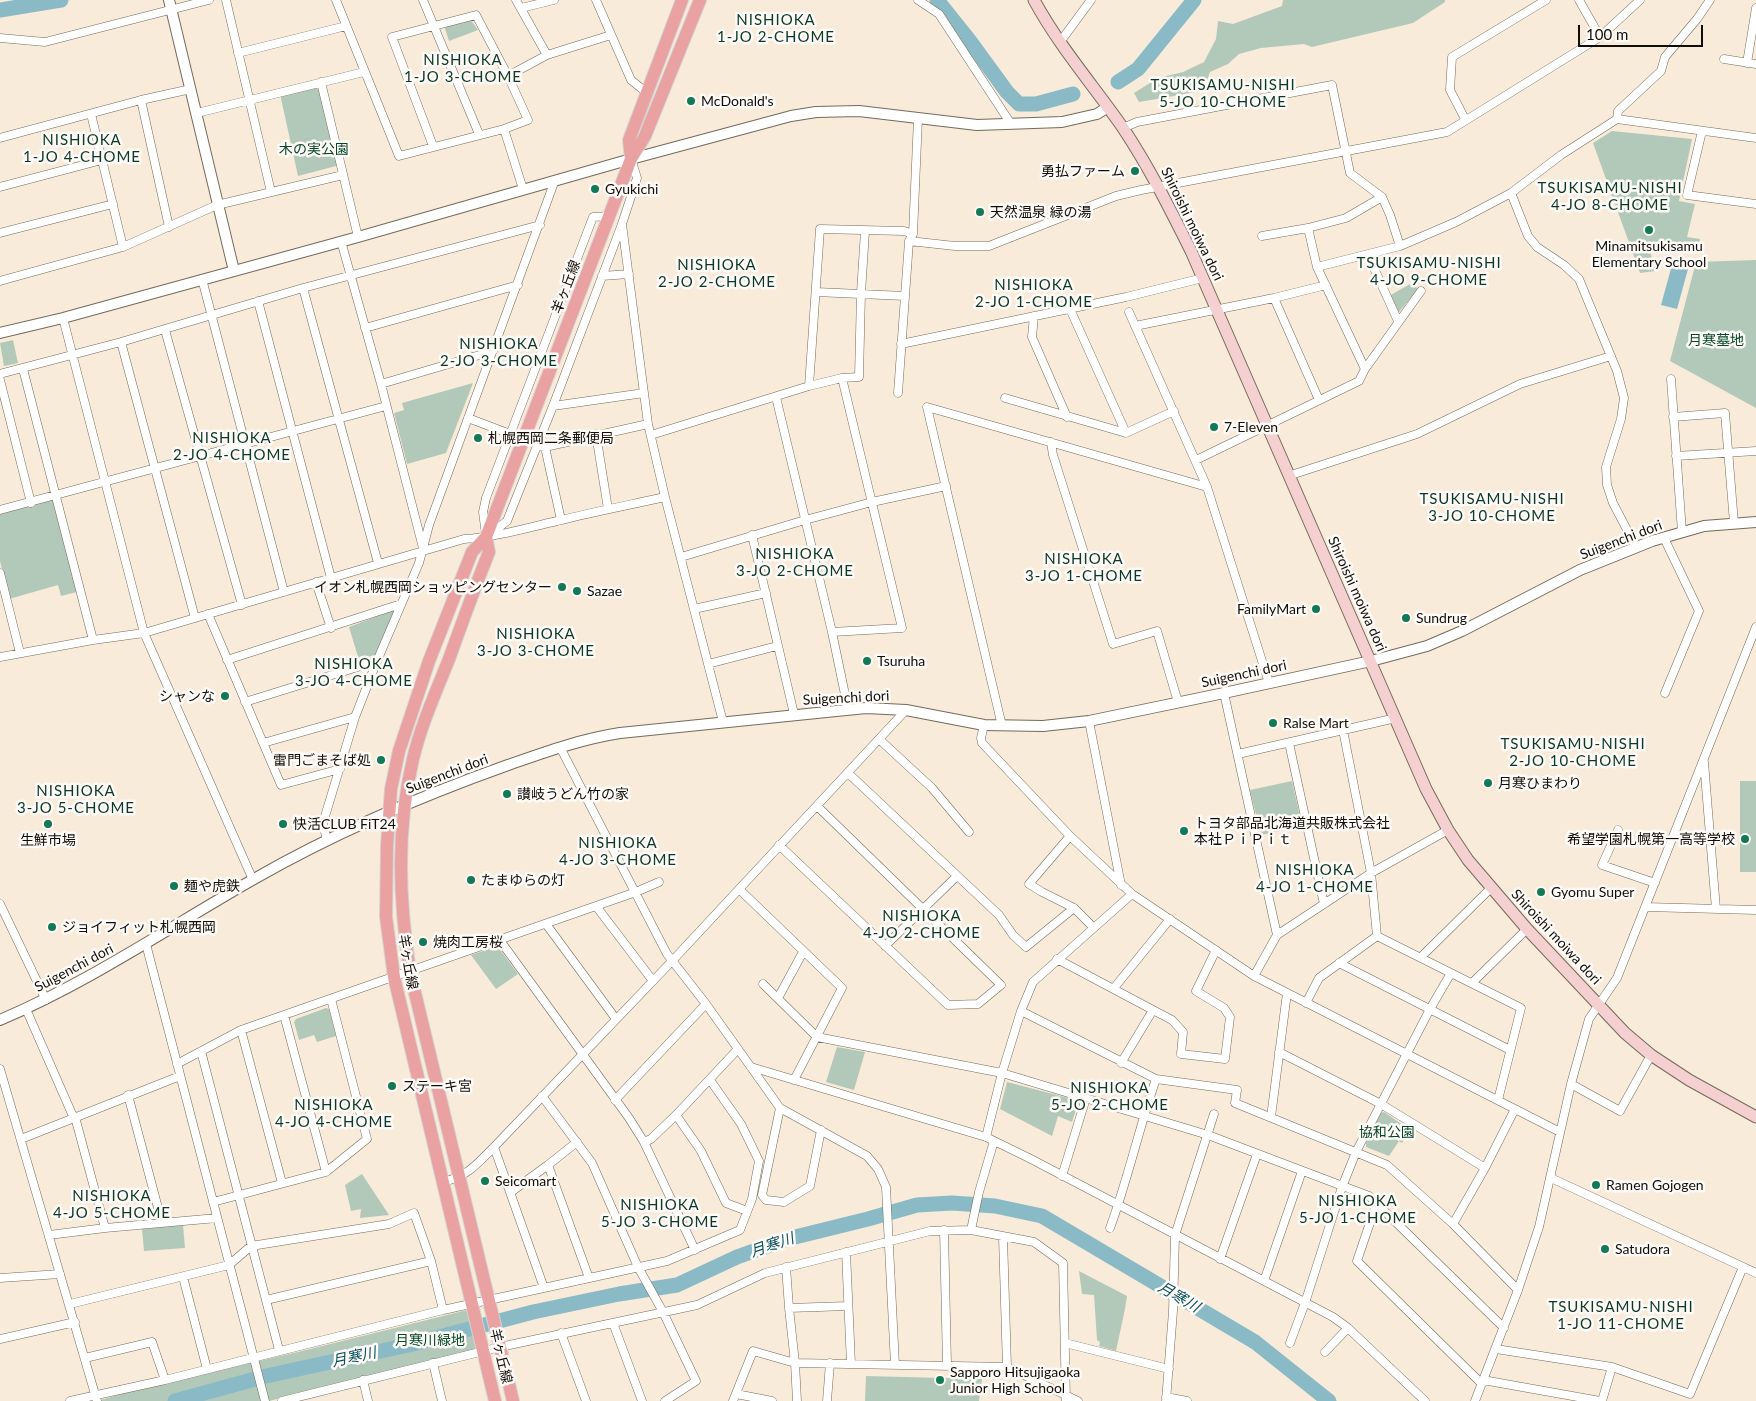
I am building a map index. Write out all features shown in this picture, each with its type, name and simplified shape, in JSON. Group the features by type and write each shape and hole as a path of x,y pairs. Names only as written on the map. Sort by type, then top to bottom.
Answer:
{"main road":[{"name":"羊ヶ丘線","path":"631,159 629,140 682,0"},
{"name":"羊ヶ丘線","path":"495,1401 394,977 386,917 387,845 391,789 399,751 429,661 472,552 486,537 631,159 645,136 700,0"},
{"name":"Shiroishi moiwa dori","path":"1034,0 1060,42 1123,128 1159,188 1203,278 1426,788 1448,830 1468,860 1491,888 1625,1033 1651,1055 1689,1080 1756,1117"},
{"name":"羊ヶ丘線","path":"486,537 489,552 430,706 413,759 401,834 400,878 402,913 410,972 513,1401"}],"street":[{"path":"0,38 45,42 170,5 209,0"},
{"path":"226,0 271,192"},
{"path":"336,0 399,156 504,129 528,120 508,76 476,15 392,37 433,146"},
{"path":"423,0 479,134"},
{"path":"516,0 547,55"},
{"path":"521,8 554,0"},
{"path":"596,0 630,80 647,93"},
{"path":"918,0 939,14 1011,124"},
{"path":"1060,42 1091,0"},
{"path":"1466,120 1450,90 1452,57 1546,0"},
{"path":"1578,0 1600,37"},
{"path":"809,386 820,229 904,231 911,238 955,246 989,246 1116,196 1446,132 1600,37 1640,0"},
{"path":"1617,119 1618,112 1661,71 1665,57 1697,19 1710,0"},
{"path":"170,5 234,271"},
{"path":"1747,63 1756,8"},
{"path":"238,53 346,26"},
{"path":"508,76 547,55 611,35"},
{"path":"1724,59 1756,64"},
{"path":"197,113 364,72"},
{"path":"321,82 358,237"},
{"path":"1123,128 1136,122 1332,85 1350,173 1382,197 1400,246"},
{"path":"0,138 141,100 191,89"},
{"path":"141,100 169,227"},
{"path":"0,333 63,318 358,237 522,189 791,116 816,112 858,111 977,125 1062,122 1097,114 1108,107"},
{"path":"91,114 123,247"},
{"path":"898,393 911,238 918,118"},
{"path":"1317,266 1400,246 1456,222 1511,194 1561,155 1617,119 1756,138"},
{"path":"504,129 522,189"},
{"path":"1702,131 1687,195 1756,204"},
{"path":"486,537 507,521 537,446 622,224 637,178 631,159"},
{"path":"0,187 102,160"},
{"path":"0,281 123,247 218,205 344,175"},
{"path":"326,840 323,823 355,717 424,550 429,525 556,180"},
{"path":"1511,194 1528,236 1537,247 1564,265 1579,279 1617,372 1624,398 1621,419 1606,467 1607,485 1613,503 1636,547"},
{"path":"1262,236 1308,228 1346,218 1382,197"},
{"path":"0,233 112,204"},
{"path":"486,537 483,512 486,498 593,217 609,216"},
{"path":"622,224 650,435 723,722"},
{"path":"0,374 165,330 212,314 350,275 540,225"},
{"path":"1308,228 1317,266 1364,369"},
{"path":"650,435 809,386 842,378 858,377 865,231"},
{"path":"341,241 381,384 424,550"},
{"path":"1368,255 1398,321"},
{"path":"602,276 629,274"},
{"path":"901,344 1126,298 1203,278"},
{"path":"202,279 284,592"},
{"path":"365,328 518,285"},
{"path":"1136,326 1274,298 1326,285"},
{"path":"303,288 378,563"},
{"path":"1196,460 1359,381 1364,369 1421,291"},
{"path":"816,292 905,296"},
{"path":"1274,298 1319,400"},
{"path":"258,301 330,578"},
{"path":"1070,309 1126,433"},
{"path":"1129,312 1207,487 1269,683"},
{"path":"1034,316 1032,337 1067,417"},
{"path":"63,318 144,634 253,880"},
{"path":"165,330 242,605"},
{"path":"121,342 195,618"},
{"path":"381,384 492,351"},
{"path":"1288,476 1417,434 1520,384 1611,356"},
{"path":"23,369 92,640"},
{"path":"832,632 902,628 842,378"},
{"path":"1671,379 1682,532"},
{"path":"0,380 31,503"},
{"path":"552,406 644,392"},
{"path":"776,396 832,632 848,709"},
{"path":"1005,398 1126,433 1174,411"},
{"path":"0,510 386,406"},
{"path":"1002,726 927,408 1207,487"},
{"path":"1673,417 1726,413 1734,523"},
{"path":"468,418 510,434"},
{"path":"537,446 545,447 596,434 648,424"},
{"path":"596,434 608,509"},
{"path":"1051,442 1053,455 1113,644 1157,631 1178,702"},
{"path":"545,447 561,520"},
{"path":"1676,456 1756,451"},
{"path":"681,557 872,502 946,486"},
{"path":"0,657 92,640 144,634 464,539 486,537 665,498"},
{"name":"Suigenchi dori","path":"0,1020 46,1000 96,974 253,880 326,840 463,782 590,738 620,733 848,709 885,708 906,710 984,725 1002,726 1043,726 1089,721 1371,661 1436,642 1462,631 1580,570 1636,547 1704,526 1756,522"},
{"path":"752,536 794,714"},
{"path":"1664,538 1699,611 1665,693"},
{"path":"0,573 20,653"},
{"path":"316,582 331,628"},
{"path":"694,609 766,594"},
{"path":"227,660 402,604"},
{"path":"208,614 281,785 340,769"},
{"path":"1475,1401 1518,1290 1539,1227 1571,1084 1589,1019 1617,978 1755,632"},
{"path":"708,664 777,646"},
{"path":"245,702 377,660"},
{"path":"1224,693 1277,936"},
{"path":"444,1182 468,1172 494,1147 673,960 906,710"},
{"path":"263,743 355,717"},
{"path":"1238,754 1396,718"},
{"path":"1089,721 1121,885"},
{"path":"984,725 981,738 982,743 1070,836 1132,894 1254,976 1560,1132"},
{"path":"1343,730 1371,873 1377,936"},
{"path":"879,738 932,788 969,832"},
{"path":"1289,743 1324,904"},
{"path":"560,747 667,954 706,1004 780,1108 867,1156 878,1168 886,1187 896,1365"},
{"path":"1704,760 1716,909"},
{"path":"848,773 999,915 1012,935 1026,947 1074,908"},
{"path":"779,845 948,1005 978,1004 1001,985 817,806"},
{"path":"1254,976 1277,936 1371,873 1448,830"},
{"path":"1618,830 1602,865 1655,883"},
{"path":"1070,836 1029,884 1074,908 1094,927"},
{"path":"885,946 957,876"},
{"path":"176,1064 241,1030 410,972 498,939 546,924 636,892 658,882"},
{"path":"1420,957 1491,888"},
{"path":"739,889 842,988 794,1080"},
{"path":"971,1230 1002,1073 1032,982 1132,894"},
{"path":"0,904 46,1000"},
{"path":"596,906 653,981"},
{"path":"1646,907 1756,910"},
{"path":"1114,988 1170,920"},
{"path":"546,924 616,1019"},
{"path":"1472,983 1527,929"},
{"path":"1377,936 1521,1008 1498,1100"},
{"path":"1306,1003 1319,978 1377,936"},
{"path":"498,939 644,1142 695,1250"},
{"path":"146,944 264,1398"},
{"path":"1058,959 1172,1020 1183,1032 1181,1054 1225,1059 1230,1016 1224,1008 1196,991 1216,950"},
{"path":"778,998 803,952"},
{"path":"1338,963 1510,1050"},
{"path":"1290,1343 1305,1303 1342,1187 1356,1152 1430,1009 1451,973"},
{"path":"763,984 817,1037 1002,1073 1208,1135 1369,1196 1504,1328"},
{"path":"1271,1118 1287,993"},
{"path":"213,1202 326,1172 367,1138 331,999"},
{"path":"615,1100 706,1004"},
{"path":"26,1009 72,1114 76,1117 105,1228"},
{"path":"1121,1063 1153,1010"},
{"path":"1021,1011 1156,1079 1237,1090 1235,1103 1386,1165 1453,1224 1518,1290"},
{"path":"284,1015 326,1172"},
{"path":"241,1030 282,1183"},
{"path":"644,1142 651,1139 676,1115 738,1049"},
{"path":"201,1051 279,1350"},
{"path":"1279,1052 1381,1104 1485,1168"},
{"path":"1571,1084 1620,1111 1651,1055"},
{"path":"751,1067 990,1139 1333,1317 1348,1328 1425,1401"},
{"path":"0,1069 97,1398"},
{"path":"21,1139 180,1076"},
{"path":"1110,1228 1118,1206 1143,1115 1156,1079"},
{"path":"70,1401 97,1398 279,1350 443,1310 474,1308 544,1288 589,1278 640,1270 674,1260 740,1230 752,1199 759,1161 741,1124 710,1080"},
{"path":"128,1095 162,1223"},
{"path":"542,1096 592,1164 640,1270 696,1380 665,1401"},
{"path":"1062,1176 1086,1098"},
{"path":"780,1108 762,1195 766,1200 784,1202 810,1186 821,1130"},
{"path":"1453,1224 1485,1168 1515,1109"},
{"path":"1187,1401 1166,1399 1173,1311 1175,1235 1214,1114"},
{"path":"676,1115 701,1151 726,1203 747,1211"},
{"path":"510,1192 548,1166 577,1142"},
{"path":"494,1147 544,1288"},
{"path":"1220,1259 1257,1154"},
{"path":"548,1166 589,1278"},
{"path":"1264,1281 1302,1171"},
{"path":"1551,1178 1756,1273"},
{"path":"1376,1202 1357,1261 1482,1382 1601,1401 1612,1367"},
{"path":"70,1304 229,1265 251,1246 389,1224 414,1213 431,1261 443,1310"},
{"path":"49,1235 217,1218"},
{"path":"944,1230 947,1365"},
{"path":"282,1401 312,1397 363,1380 499,1344 698,1305 765,1273 786,1266 846,1252 889,1236 944,1230 971,1230 1034,1242 1063,1263 1067,1398"},
{"path":"1003,1237 1007,1367"},
{"path":"846,1252 852,1364"},
{"path":"266,1300 431,1261"},
{"path":"786,1266 797,1401"},
{"path":"1496,1348 1612,1367 1690,1394 1742,1267"},
{"path":"0,1278 60,1274"},
{"path":"183,1277 207,1369"},
{"path":"789,1308 848,1306"},
{"path":"0,1339 75,1322"},
{"path":"613,1323 642,1401"},
{"path":"1325,1352 1348,1328"},
{"path":"561,1333 586,1401"},
{"path":"85,1358 152,1342 165,1380"},
{"path":"1065,1343 1168,1368"},
{"path":"772,1401 735,1397 753,1351 795,1363 1007,1367 1067,1398 1078,1401"},
{"path":"433,1363 442,1401"},
{"path":"827,1401 830,1363"},
{"path":"363,1380 368,1401"}],"green space":[{"path":"1283,0 1445,0 1445,2 1413,23 1312,47 1304,44 1261,48 1239,54 1228,64 1210,72 1203,91 1139,102 1134,93 1158,78 1183,72 1204,62 1216,39 1218,21 1233,24 1282,6"},
{"path":"471,20 478,30 449,41 445,29 446,26"},
{"name":"木の実公園","path":"316,85 320,87 339,163 336,166 298,176 280,94"},
{"path":"1612,131 1692,139 1679,201 1695,204 1687,237 1700,239 1698,248 1650,251 1655,271 1640,273 1593,143"},
{"name":"月寒墓地","path":"1756,260 1756,408 1670,361 1696,262"},
{"path":"1412,283 1418,289 1398,312 1389,296"},
{"path":"13,340 18,363 4,366 0,343"},
{"path":"473,383 446,453 407,464 394,413 404,410 402,403"},
{"path":"53,500 77,592 61,596 58,585 9,599 0,561 0,514"},
{"path":"396,609 378,654 359,660 349,627"},
{"path":"1292,781 1302,826 1261,835 1250,790"},
{"path":"1740,781 1756,781 1756,872 1740,872"},
{"path":"495,947 499,948 518,974 496,989 471,955"},
{"path":"326,1008 329,1009 336,1036 317,1042 314,1035 299,1040 294,1022 296,1019"},
{"path":"837,1047 865,1052 854,1090 826,1082"},
{"path":"1007,1082 1076,1100 1078,1103 1072,1122 1058,1116 1052,1136 1000,1109"},
{"name":"協和公園","path":"1384,1112 1410,1130 1402,1143 1399,1141 1389,1156 1366,1147 1366,1143 1381,1113"},
{"path":"362,1174 389,1215 360,1218 361,1209 351,1211 345,1185"},
{"path":"183,1225 185,1248 144,1251 142,1229"},
{"path":"1079,1271 1127,1296 1116,1351 1099,1346 1094,1295 1082,1294"},
{"name":"月寒川緑地","path":"467,1310 476,1350 269,1401 97,1401 136,1390"},
{"path":"866,1376 982,1379 979,1401 865,1401"}],"water":[{"path":"1672,265 1688,269 1677,309 1661,305"}],"waterway":[{"path":"0,10 61,0"},
{"path":"937,0 1007,92 1019,104 1036,104 1073,94"},
{"path":"1118,82 1138,69 1194,0"},
{"name":"月寒川","path":"175,1401 266,1376 413,1344 533,1312 619,1294 677,1285 737,1257 787,1239 917,1205 952,1203 995,1206 1042,1216 1255,1342 1329,1401"}],"place":[{"name":"McDonald's","path":"691,101"},
{"name":"勇払ファーム","path":"1135,171"},
{"name":"Gyukichi","path":"595,189"},
{"name":"天然温泉 緑の湯","path":"980,212"},
{"name":"Minamitsukisamu Elementary School","path":"1649,230"},
{"name":"7-Eleven","path":"1214,427"},
{"name":"札幌西岡二条郵便局","path":"478,438"},
{"name":"イオン札幌西岡ショッピングセンター","path":"562,587"},
{"name":"Sazae","path":"577,591"},
{"name":"FamilyMart","path":"1316,609"},
{"name":"Sundrug","path":"1406,618"},
{"name":"Tsuruha","path":"867,661"},
{"name":"シャンな","path":"225,696"},
{"name":"Ralse Mart","path":"1273,723"},
{"name":"雷門ごまそば処","path":"381,760"},
{"name":"月寒ひまわり","path":"1488,783"},
{"name":"讃岐うどん竹の家","path":"507,794"},
{"name":"生鮮市場","path":"48,824"},
{"name":"快活CLUB FiT24","path":"283,824"},
{"name":"トヨタ部品北海道共販株式会社 本社ＰｉＰｉｔ","path":"1184,831"},
{"name":"希望学園札幌第一高等学校","path":"1745,839"},
{"name":"たまゆらの灯","path":"471,880"},
{"name":"麺や虎鉄","path":"174,886"},
{"name":"Gyomu Super","path":"1541,892"},
{"name":"ジョイフィット札幌西岡","path":"52,927"},
{"name":"焼肉工房桜","path":"423,942"},
{"name":"ステーキ宮","path":"392,1086"},
{"name":"Seicomart","path":"485,1181"},
{"name":"Ramen Gojogen","path":"1596,1185"},
{"name":"Satudora","path":"1605,1249"},
{"name":"Sapporo Hitsujigaoka Junior High School","path":"940,1380"}],"district":[{"name":"NISHIOKA 1-JO 2-CHOME","path":"776,28"},
{"name":"NISHIOKA 1-JO 3-CHOME","path":"463,68"},
{"name":"TSUKISAMU-NISHI 5-JO 10-CHOME","path":"1223,94"},
{"name":"NISHIOKA 1-JO 4-CHOME","path":"82,148"},
{"name":"TSUKISAMU-NISHI 4-JO 8-CHOME","path":"1610,196"},
{"name":"TSUKISAMU-NISHI 4-JO 9-CHOME","path":"1429,272"},
{"name":"NISHIOKA 2-JO 2-CHOME","path":"717,274"},
{"name":"NISHIOKA 2-JO 1-CHOME","path":"1034,294"},
{"name":"NISHIOKA 2-JO 3-CHOME","path":"499,352"},
{"name":"NISHIOKA 2-JO 4-CHOME","path":"232,446"},
{"name":"TSUKISAMU-NISHI 3-JO 10-CHOME","path":"1492,508"},
{"name":"NISHIOKA 3-JO 2-CHOME","path":"795,562"},
{"name":"NISHIOKA 3-JO 1-CHOME","path":"1084,568"},
{"name":"NISHIOKA 3-JO 3-CHOME","path":"536,642"},
{"name":"NISHIOKA 3-JO 4-CHOME","path":"354,672"},
{"name":"TSUKISAMU-NISHI 2-JO 10-CHOME","path":"1573,752"},
{"name":"NISHIOKA 3-JO 5-CHOME","path":"76,800"},
{"name":"NISHIOKA 4-JO 3-CHOME","path":"618,852"},
{"name":"NISHIOKA 4-JO 1-CHOME","path":"1315,878"},
{"name":"NISHIOKA 4-JO 2-CHOME","path":"922,924"},
{"name":"NISHIOKA 5-JO 2-CHOME","path":"1110,1096"},
{"name":"NISHIOKA 4-JO 4-CHOME","path":"334,1114"},
{"name":"NISHIOKA 4-JO 5-CHOME","path":"112,1204"},
{"name":"NISHIOKA 5-JO 1-CHOME","path":"1358,1210"},
{"name":"NISHIOKA 5-JO 3-CHOME","path":"660,1214"},
{"name":"TSUKISAMU-NISHI 1-JO 11-CHOME","path":"1621,1316"}]}
